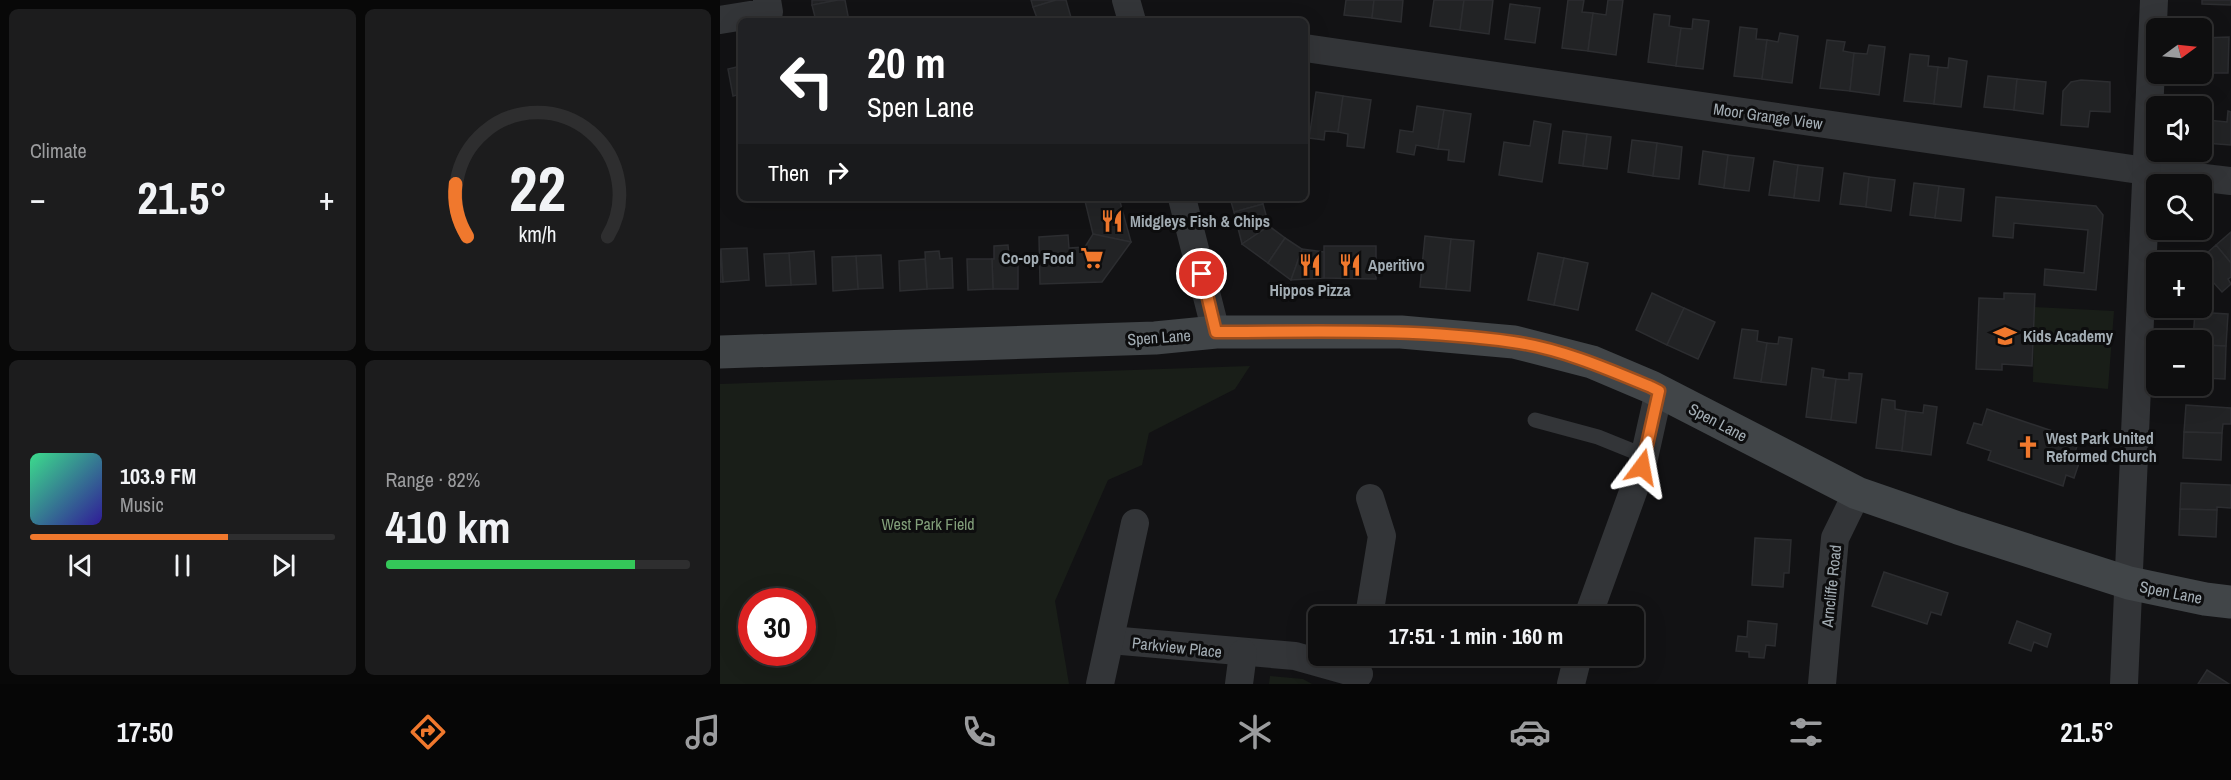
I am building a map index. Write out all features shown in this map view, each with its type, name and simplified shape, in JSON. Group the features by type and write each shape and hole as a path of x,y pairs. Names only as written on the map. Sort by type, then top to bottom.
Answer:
{"street":[{"path":"720,20 769,12 767,0"},
{"path":"1126,0 1131,18"},
{"path":"2124,684 2154,0"},
{"name":"Moor Grange View","path":"1308,48 2146,171 2231,181"},
{"path":"1183,201 1216,332"},
{"name":"Spen Lane","path":"720,352 1155,338 1216,332 1401,332 1514,342 1592,362 1659,391 1857,493 2128,583 2231,602"},
{"path":"1592,606 1645,456 1659,391"},
{"name":"Arncliffe Road","path":"1822,684 1835,538 1857,493"},
{"path":"1370,498 1382,536 1371,606"},
{"name":"Parkview Place","path":"1100,684 1135,523"},
{"name":"Parkview Place","path":"1110,640 1295,657 1361,671"},
{"name":"Parkview Place","path":"1239,684 1243,653"},
{"path":"1570,684 1575,666"}],"lane":[{"path":"1535,420 1598,437 1645,456"}],"green space":[{"path":"2034,307 2114,311 2108,389 2033,382"},
{"name":"West Park Field","path":"1250,366 1235,389 1149,433 1142,465 1108,480 1055,601 1069,684 720,684 720,384"},
{"path":"1270,676 1303,679 1312,684 1269,684"}],"building":[{"path":"812,0 838,0 812,5"},
{"path":"845,0 848,18 815,18 812,5"},
{"path":"1031,0 1056,0 1033,7"},
{"path":"1056,0 1066,0 1071,18 1037,18 1033,7"},
{"path":"1346,0 1374,0 1372,18 1344,15"},
{"path":"1374,0 1403,0 1401,22 1372,18"},
{"path":"1434,0 1464,0 1460,30 1430,26"},
{"path":"1464,0 1493,0 1489,34 1460,30"},
{"path":"1568,0 1584,0 1582,12 1593,13 1588,51 1562,48"},
{"path":"1608,0 1623,0 1616,55 1588,51 1593,13 1606,15"},
{"path":"2202,0 2231,0 2231,5 2202,4"},
{"path":"1510,4 1540,8 1535,43 1505,39"},
{"path":"1654,14 1670,16 1669,26 1681,28 1676,66 1648,62"},
{"path":"1693,19 1709,21 1703,69 1676,66 1681,28 1692,29"},
{"path":"1740,27 1757,29 1756,39 1767,40 1762,79 1734,76"},
{"path":"1780,33 1798,36 1792,83 1762,79 1767,40 1778,42"},
{"path":"2229,37 2228,73 2212,73 2212,38"},
{"path":"1827,40 1845,42 1843,51 1854,53 1850,91 1820,88"},
{"path":"1869,45 1885,47 1879,95 1850,91 1854,53 1867,54"},
{"path":"1910,54 1929,56 1928,66 1938,67 1934,104 1904,101"},
{"path":"1949,58 1967,61 1961,107 1934,104 1938,67 1948,68"},
{"path":"738,67 738,95 733,96 728,69"},
{"path":"1988,76 2017,79 2014,110 1984,107"},
{"path":"2017,79 2046,82 2043,114 2014,110"},
{"path":"2081,80 2110,82 2110,112 2090,111 2088,127 2061,125 2063,91 2071,82"},
{"path":"1316,92 1343,96 1338,132 1325,131 1324,140 1309,138"},
{"path":"1343,96 1371,100 1364,148 1347,146 1348,134 1338,132"},
{"path":"1417,106 1444,110 1438,149 1416,145 1414,155 1397,152 1400,130 1413,132"},
{"path":"1444,110 1471,114 1464,162 1448,160 1449,150 1438,149"},
{"path":"2228,111 2231,112 2231,145 2212,144 2212,120 2227,122"},
{"path":"1534,121 1551,124 1542,182 1499,175 1504,142 1530,146"},
{"path":"1563,131 1587,134 1583,166 1559,163"},
{"path":"1587,134 1611,137 1607,169 1583,166"},
{"path":"1632,140 1657,143 1653,176 1628,172"},
{"path":"1657,143 1682,147 1679,179 1653,176"},
{"path":"1703,151 1728,155 1724,188 1699,184"},
{"path":"1728,155 1754,158 1749,191 1724,188"},
{"path":"1774,161 1798,165 1794,198 1769,195"},
{"path":"1798,165 1823,168 1819,201 1794,198"},
{"path":"1844,173 1869,177 1866,207 1840,204"},
{"path":"1869,177 1895,180 1891,211 1866,207"},
{"path":"1914,183 1939,186 1935,218 1910,215"},
{"path":"1939,186 1964,189 1961,221 1935,218"},
{"path":"1996,197 2096,206 2103,215 2096,290 2044,285 2045,269 2084,273 2088,230 2014,223 2013,238 1993,236"},
{"path":"1085,201 1120,201 1131,242 1093,234"},
{"path":"1231,201 1262,201 1263,204 1234,212"},
{"path":"1263,204 1269,226 1242,244 1234,212"},
{"path":"1269,226 1285,238 1268,263 1242,244"},
{"path":"2231,232 2231,263 2216,245"},
{"path":"1093,234 1131,242 1102,282 1040,284 1039,237 1068,235 1069,248 1085,247"},
{"path":"1425,236 1451,239 1446,289 1420,287"},
{"path":"1285,238 1302,249 1291,280 1268,263"},
{"path":"1451,239 1474,241 1470,291 1446,289"},
{"path":"1008,245 1009,256 1018,256 1018,289 993,289 994,246"},
{"path":"2216,245 2231,263 2231,277 2228,279 2231,284 2222,292 2212,281 2212,252 2208,252"},
{"name":"Aperitivo","path":"1324,246 1376,246 1376,279 1324,278"},
{"path":"747,248 749,280 723,282 721,249"},
{"path":"720,249 723,282 720,282"},
{"name":"Hippos Pizza","path":"1302,249 1324,252 1324,278 1291,280"},
{"path":"814,251 816,284 791,285 789,253"},
{"path":"939,251 940,259 952,258 953,288 927,289 925,252"},
{"path":"789,253 791,285 766,286 764,254"},
{"path":"1538,253 1564,258 1554,305 1528,300"},
{"path":"881,255 883,288 858,289 856,256"},
{"path":"856,256 858,289 833,291 832,257"},
{"path":"1564,258 1588,263 1578,310 1554,305"},
{"path":"925,259 927,289 900,291 899,261"},
{"path":"967,259 992,259 993,289 968,290"},
{"path":"1652,293 1684,308 1667,345 1636,330"},
{"name":"Kids Academy","path":"2004,293 2035,294 2032,366 2002,364 2002,370 1976,369 1979,298 2004,299"},
{"path":"1684,308 1715,322 1698,359 1667,345"},
{"path":"2212,313 2228,314 2226,346 2212,345 2212,330 2194,330 2195,318 2212,318"},
{"path":"1742,329 1758,331 1757,341 1767,343 1761,382 1734,378"},
{"path":"1779,337 1792,339 1786,385 1761,382 1767,343 1778,344"},
{"path":"2212,345 2226,346 2225,379 2212,378"},
{"path":"1812,368 1824,370 1823,377 1836,379 1831,420 1806,417"},
{"path":"1849,373 1862,374 1856,423 1831,420 1836,379 1849,380"},
{"path":"1882,399 1895,401 1895,409 1906,411 1902,451 1876,448"},
{"path":"1924,405 1937,407 1931,455 1902,451 1906,411 1923,413"},
{"path":"2186,405 2231,408 2231,424 2223,424 2222,433 2184,432"},
{"name":"West Park United Reformed Church","path":"1987,409 2079,440 2075,452 2082,454 2074,478 2066,475 2063,486 1988,460 1991,451 1967,443 1974,423 1982,425"},
{"path":"2184,432 2222,433 2221,460 2183,458"},
{"path":"2181,483 2231,485 2231,508 2180,509"},
{"path":"2180,509 2217,510 2216,537 2179,535"},
{"path":"1755,538 1791,540 1789,573 1784,573 1783,587 1752,585"},
{"path":"1884,572 1948,593 1941,615 1931,612 1927,624 1872,606"},
{"path":"1748,621 1777,624 1775,646 1766,645 1764,658 1749,657 1749,652 1736,651 1738,636 1747,637"},
{"path":"2017,621 2051,634 2047,647 2034,642 2031,651 2009,643"},
{"path":"2207,670 2229,684 2198,684"}],"place":[{"name":"Midgleys Fish & Chips","path":"1112,221"},
{"name":"Co-op Food","path":"1092,258"},
{"name":"Hippos Pizza","path":"1310,265"},
{"name":"Aperitivo","path":"1350,265"},
{"name":"Kids Academy","path":"2005,336"},
{"name":"West Park United Reformed Church","path":"2028,447"}],"route":[{"path":"1202,274 1216,332 1401,332 1514,342 1592,362 1651,387 1659,391 1642,467"}]}
